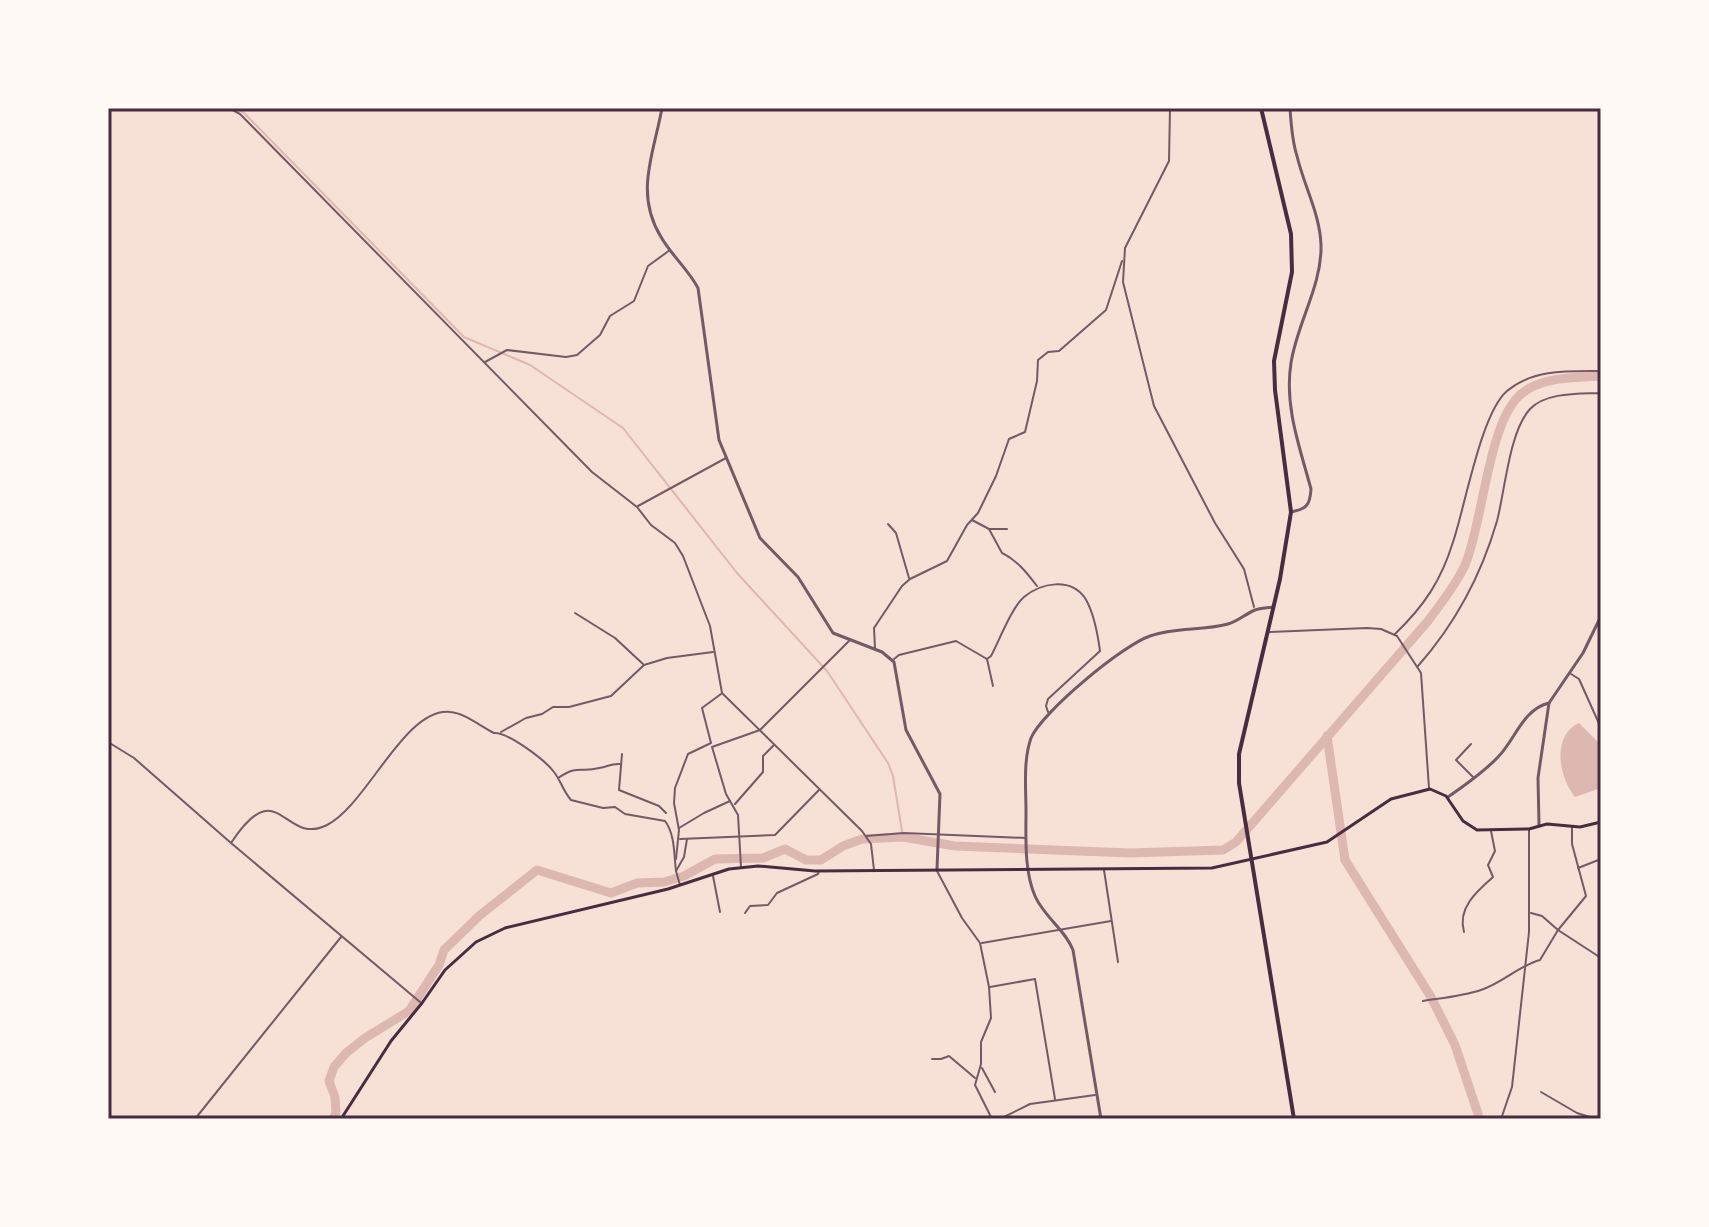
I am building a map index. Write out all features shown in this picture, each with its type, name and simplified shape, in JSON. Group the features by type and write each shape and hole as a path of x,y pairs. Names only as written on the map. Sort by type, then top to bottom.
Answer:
{"main road":[{"path":"1261,108 1291,234 1292,272 1274,361 1291,512 1239,754 1239,783 1294,1119"},
{"path":"341,1119 391,1041 456,957 476,942 495,933 741,865 819,871 1212,868 1317,845 1347,830 1391,799 1430,789 1448,797 1469,827 1491,831 1529,829 1539,825 1572,826 1600,821"}],"street":[{"path":"229,108 240,114 592,472 637,507 651,525 675,543 710,626 722,693 866,836 871,844 874,870"},
{"path":"662,108 646,172 647,192 654,224 698,288 719,440 726,458 760,538 798,577 829,629 893,660 906,730 940,794 936,873 980,943 989,987 991,1018 981,1042 975,1085 992,1119"},
{"path":"1170,108 1169,161 1125,248 1123,282 1154,406 1215,523 1244,569 1255,610"},
{"path":"1290,108 1297,157 1320,229 1321,249 1317,279 1295,344 1290,381 1292,416 1311,499 1309,506 1291,512"},
{"path":"484,362 503,352 520,350 566,357 577,355 600,335 610,316 634,301 648,266 670,250"},
{"path":"876,650 874,628 902,586 947,561 978,513 1009,439 1025,432 1037,381 1038,360 1048,352 1059,351 1106,310 1124,256"},
{"path":"1396,635 1425,603 1444,567 1488,421 1500,398 1530,377 1555,372 1601,371"},
{"path":"1418,666 1457,615 1479,575 1497,519 1517,435 1529,410 1546,400 1601,393"},
{"path":"637,507 726,458"},
{"path":"972,520 989,529 1007,529"},
{"path":"888,524 896,533 910,579"},
{"path":"989,529 1002,553 1016,560 1021,570 1039,588"},
{"path":"993,686 987,659 1022,598 1039,588 1057,584 1069,586 1086,601 1100,649 1099,654 1048,699 1048,713"},
{"path":"1101,1119 1076,963 1069,940 1044,912 1034,894 1029,869 1028,749 1038,725 1048,713 1140,640 1167,632 1229,624 1255,610 1273,607"},
{"path":"575,613 615,638 644,665"},
{"path":"1539,825 1538,778 1549,703 1583,653 1601,616"},
{"path":"1267,632 1367,628 1396,635 1421,673 1430,789"},
{"path":"741,865 738,815 726,794 712,747 760,730 849,641"},
{"path":"893,660 899,655 956,641 987,659"},
{"path":"231,843 246,821 259,812 272,810 306,829 323,827 335,820 357,798 399,743 424,719 433,715 447,711 459,714 494,733 500,733 553,707 569,707 611,696 644,665 667,658 713,652"},
{"path":"1569,673 1579,679 1601,728"},
{"path":"675,864 679,839 675,788 688,754 711,743 702,708 722,693"},
{"path":"1448,797 1474,779 1505,749 1516,729 1535,709 1549,703"},
{"path":"500,733 531,751 551,768 566,795 581,804 615,807 625,814 665,821"},
{"path":"108,742 134,758 421,1003"},
{"path":"678,829 704,813 733,803 763,772 763,756 775,744"},
{"path":"1471,744 1456,760 1474,779"},
{"path":"622,754 619,790 659,806 666,813"},
{"path":"558,778 579,768 597,769 621,764"},
{"path":"679,839 775,835 820,789"},
{"path":"666,813 675,810"},
{"path":"666,813 665,821 671,833 679,884"},
{"path":"1424,1001 1481,990 1526,964 1540,960 1558,930 1586,896 1572,844 1572,826"},
{"path":"1501,1119 1512,1087 1526,964 1530,913 1529,829"},
{"path":"1464,932 1462,925 1468,899 1493,877 1488,865 1495,851 1491,831"},
{"path":"866,836 902,833 939,837 1027,838"},
{"path":"676,871 684,857 688,838"},
{"path":"1577,868 1601,859"},
{"path":"1104,869 1118,962"},
{"path":"745,913 750,906 768,905 777,893 819,871"},
{"path":"712,875 720,912"},
{"path":"1530,913 1542,916 1601,958"},
{"path":"980,943 1111,921"},
{"path":"195,1119 342,936"},
{"path":"1596,954 1601,948"},
{"path":"989,987 1035,979 1055,1099"},
{"path":"932,1059 953,1057 976,1079"},
{"path":"980,1066 995,1092"},
{"path":"1541,1092 1577,1113 1596,1119"},
{"path":"1000,1119 1030,1104 1097,1095"}],"shaded area":[{"path":"1579,723 1601,745 1601,788 1575,797 1565,779 1560,757 1564,737"}],"waterway":[{"path":"236,108 464,337 530,365 623,428 737,573 827,671 888,763 903,837"},
{"path":"333,1119 335,1097 329,1081 334,1067 365,1038 409,1011 439,965 444,950 479,916 537,870 611,893 637,883 664,882 684,876 715,859 763,858 785,849 806,860 821,860 843,846 862,839 903,837 955,846 1130,853 1223,850 1236,842 1428,621 1453,587 1471,547 1500,429 1519,396 1547,381 1601,376"},
{"path":"1327,736 1345,860 1431,997 1455,1045 1478,1119"}]}
